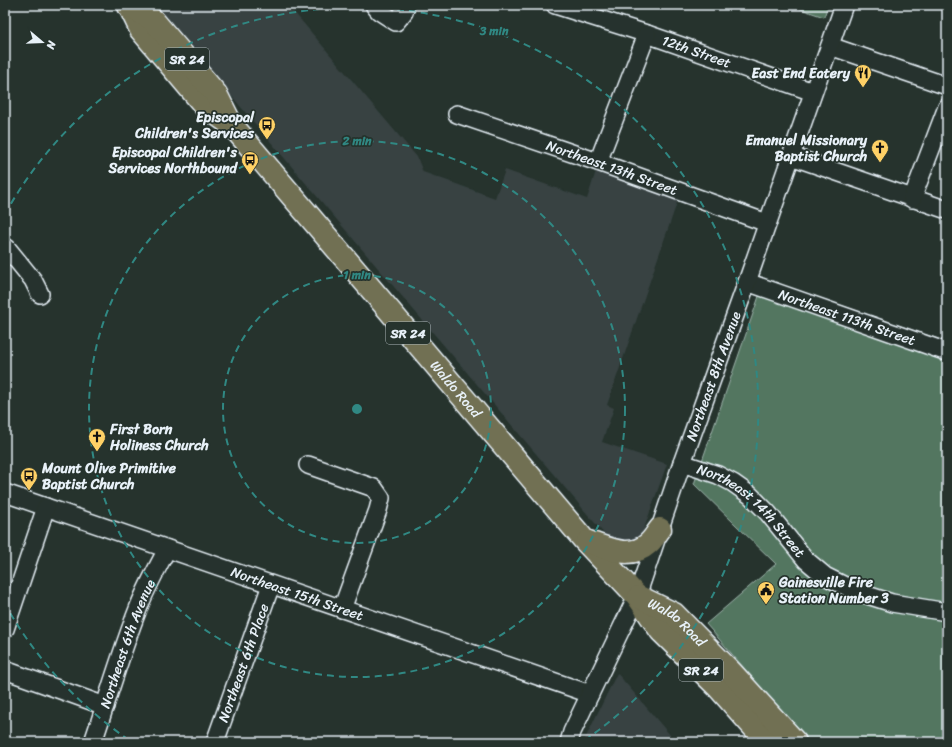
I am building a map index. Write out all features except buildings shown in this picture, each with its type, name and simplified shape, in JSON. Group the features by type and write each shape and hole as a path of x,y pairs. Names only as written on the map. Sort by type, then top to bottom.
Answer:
{"highway":[{"name":"Waldo Road","path":"129,5 153,20 216,94 231,124 585,541 637,596 661,632 718,687 767,742"},
{"path":"585,541 619,552 630,552 648,544 660,529"},
{"name":"Waldo Road","path":"637,596 674,614 731,672 795,742"}],"street":[{"path":"374,5 379,11 396,22 404,12 406,5"},
{"name":"12th Street","path":"555,5 647,34 813,92"},
{"name":"Northeast 8th Avenue","path":"569,742 572,732 637,596 682,463 844,5"},
{"path":"598,162 647,34"},
{"path":"830,46 947,86"},
{"path":"912,198 947,107"},
{"name":"Northeast 13th Street","path":"457,114 598,162 767,223"},
{"path":"791,156 947,210"},
{"path":"5,247 33,280 40,294"},
{"name":"Northeast 113th Street","path":"747,282 947,352"},
{"name":"Northeast 14th Street","path":"682,463 718,475 750,495 768,514 806,560 825,576 855,591 892,603 947,612"},
{"path":"308,464 374,488 381,498 342,609"},
{"name":"Northeast 15th Street","path":"5,493 590,694"},
{"path":"5,629 46,507"},
{"name":"Northeast 6th Avenue","path":"94,742 120,659 138,610 148,586 167,549"},
{"name":"Northeast 6th Place","path":"215,742 271,585"},
{"path":"5,670 106,706"}],"shaded area":[{"path":"154,5 288,5 417,157 423,172 495,198 505,170 587,199 596,171 678,200 607,405 614,408 602,442 667,464 640,540 631,545 606,536"},
{"path":"617,673 676,742 584,742"}],"green space":[{"path":"789,5 828,5 824,17"},
{"path":"765,279 947,342 947,742 808,742 706,624 776,564 694,484"}],"place":[{"name":"East End Eatery","path":"863,88"},
{"name":"Episcopal Children's Services","path":"267,140"},
{"name":"Emanuel Missionary Baptist Church","path":"880,163"},
{"name":"Episcopal Children's Services Northbound","path":"250,175"},
{"name":"First Born Holiness Church","path":"97,452"},
{"name":"Mount Olive Primitive Baptist Church","path":"29,491"},
{"name":"Gainesville Fire Station Number 3","path":"766,605"}]}
